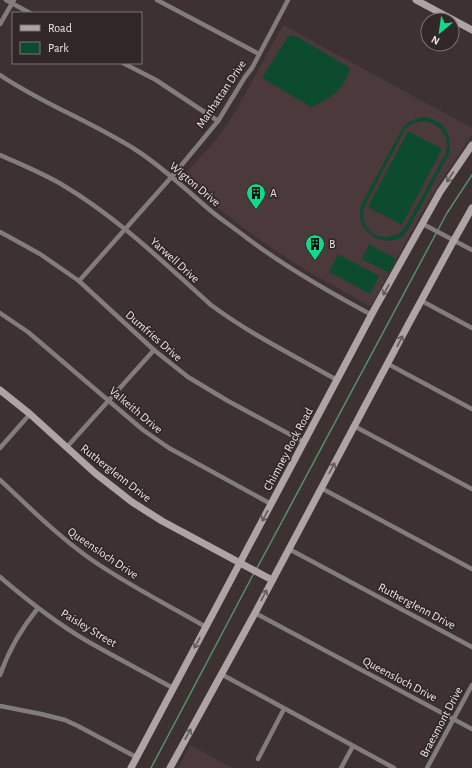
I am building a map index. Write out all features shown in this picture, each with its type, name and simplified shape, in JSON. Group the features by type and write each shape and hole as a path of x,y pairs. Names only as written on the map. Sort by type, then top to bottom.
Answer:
{"main road":[{"path":"416,0 472,30"},
{"name":"Chimney Rock Road","path":"131,768 372,315 440,192 472,145"},
{"path":"170,768 255,613 472,208"},
{"name":"Rutherglenn Drive","path":"0,390 30,414 66,448 114,489 146,511 272,580"}],"street":[{"path":"6,0 13,2 28,12"},
{"path":"157,0 259,54"},
{"name":"Manhattan Drive","path":"79,281 172,176 218,121 259,54 288,0"},
{"path":"0,24 13,2"},
{"path":"125,64 156,80 218,121"},
{"name":"Wigton Drive","path":"0,75 136,150 172,176 206,207 256,245 301,275 372,315"},
{"name":"Yarwell Drive","path":"0,155 60,183 125,229 224,315 337,380"},
{"path":"423,224 472,250"},
{"name":"Dumfries Drive","path":"0,232 40,254 79,281 154,350 176,368 204,387 304,442"},
{"path":"422,301 472,328"},
{"name":"Valkeith Drive","path":"0,313 28,332 143,430 169,448 271,504"},
{"path":"66,448 154,350"},
{"path":"388,364 472,409"},
{"path":"0,448 30,414"},
{"path":"354,426 472,489"},
{"name":"Queensloch Drive","path":"0,480 56,532 93,561 206,627"},
{"path":"321,488 472,569"},
{"name":"Rutherglenn Drive","path":"289,549 472,647"},
{"name":"Paisley Street","path":"0,577 38,608 86,641 173,688"},
{"path":"0,675 16,638 38,608"},
{"name":"Queensloch Drive","path":"255,613 472,729"},
{"path":"221,674 394,768"},
{"name":"Braesmont Drive","path":"427,768 472,685"},
{"path":"0,706 66,720 136,757"},
{"path":"258,759 284,709"},
{"path":"341,768 353,746"}],"shaded area":[{"path":"283,25 472,128 472,135 421,214 372,305 369,306 302,268 279,253 242,227 181,178 216,140 234,114"},
{"path":"190,745 233,768 178,768"}],"green space":[{"path":"290,35 296,36 350,68 344,82 331,97 311,107 262,78"},
{"path":"424,117 437,121 446,130 450,141 449,154 404,235 396,240 390,241 377,238 367,232 363,227 360,217 361,205 404,126 409,122","holes":["423,121 435,124 443,131 447,141 446,153 404,229 398,234 391,236 378,236 372,233 364,223 363,215 365,205 405,129 413,123"]},
{"path":"408,131 442,149 402,225 368,207"},
{"path":"369,244 396,259 389,273 362,259"},
{"path":"338,254 379,276 370,294 329,272"}],"waterway":[{"path":"256,570 447,213 472,175"},
{"path":"151,768 254,573"}],"place":[{"name":"A","path":"256,210"},
{"name":"B","path":"315,261"}]}
